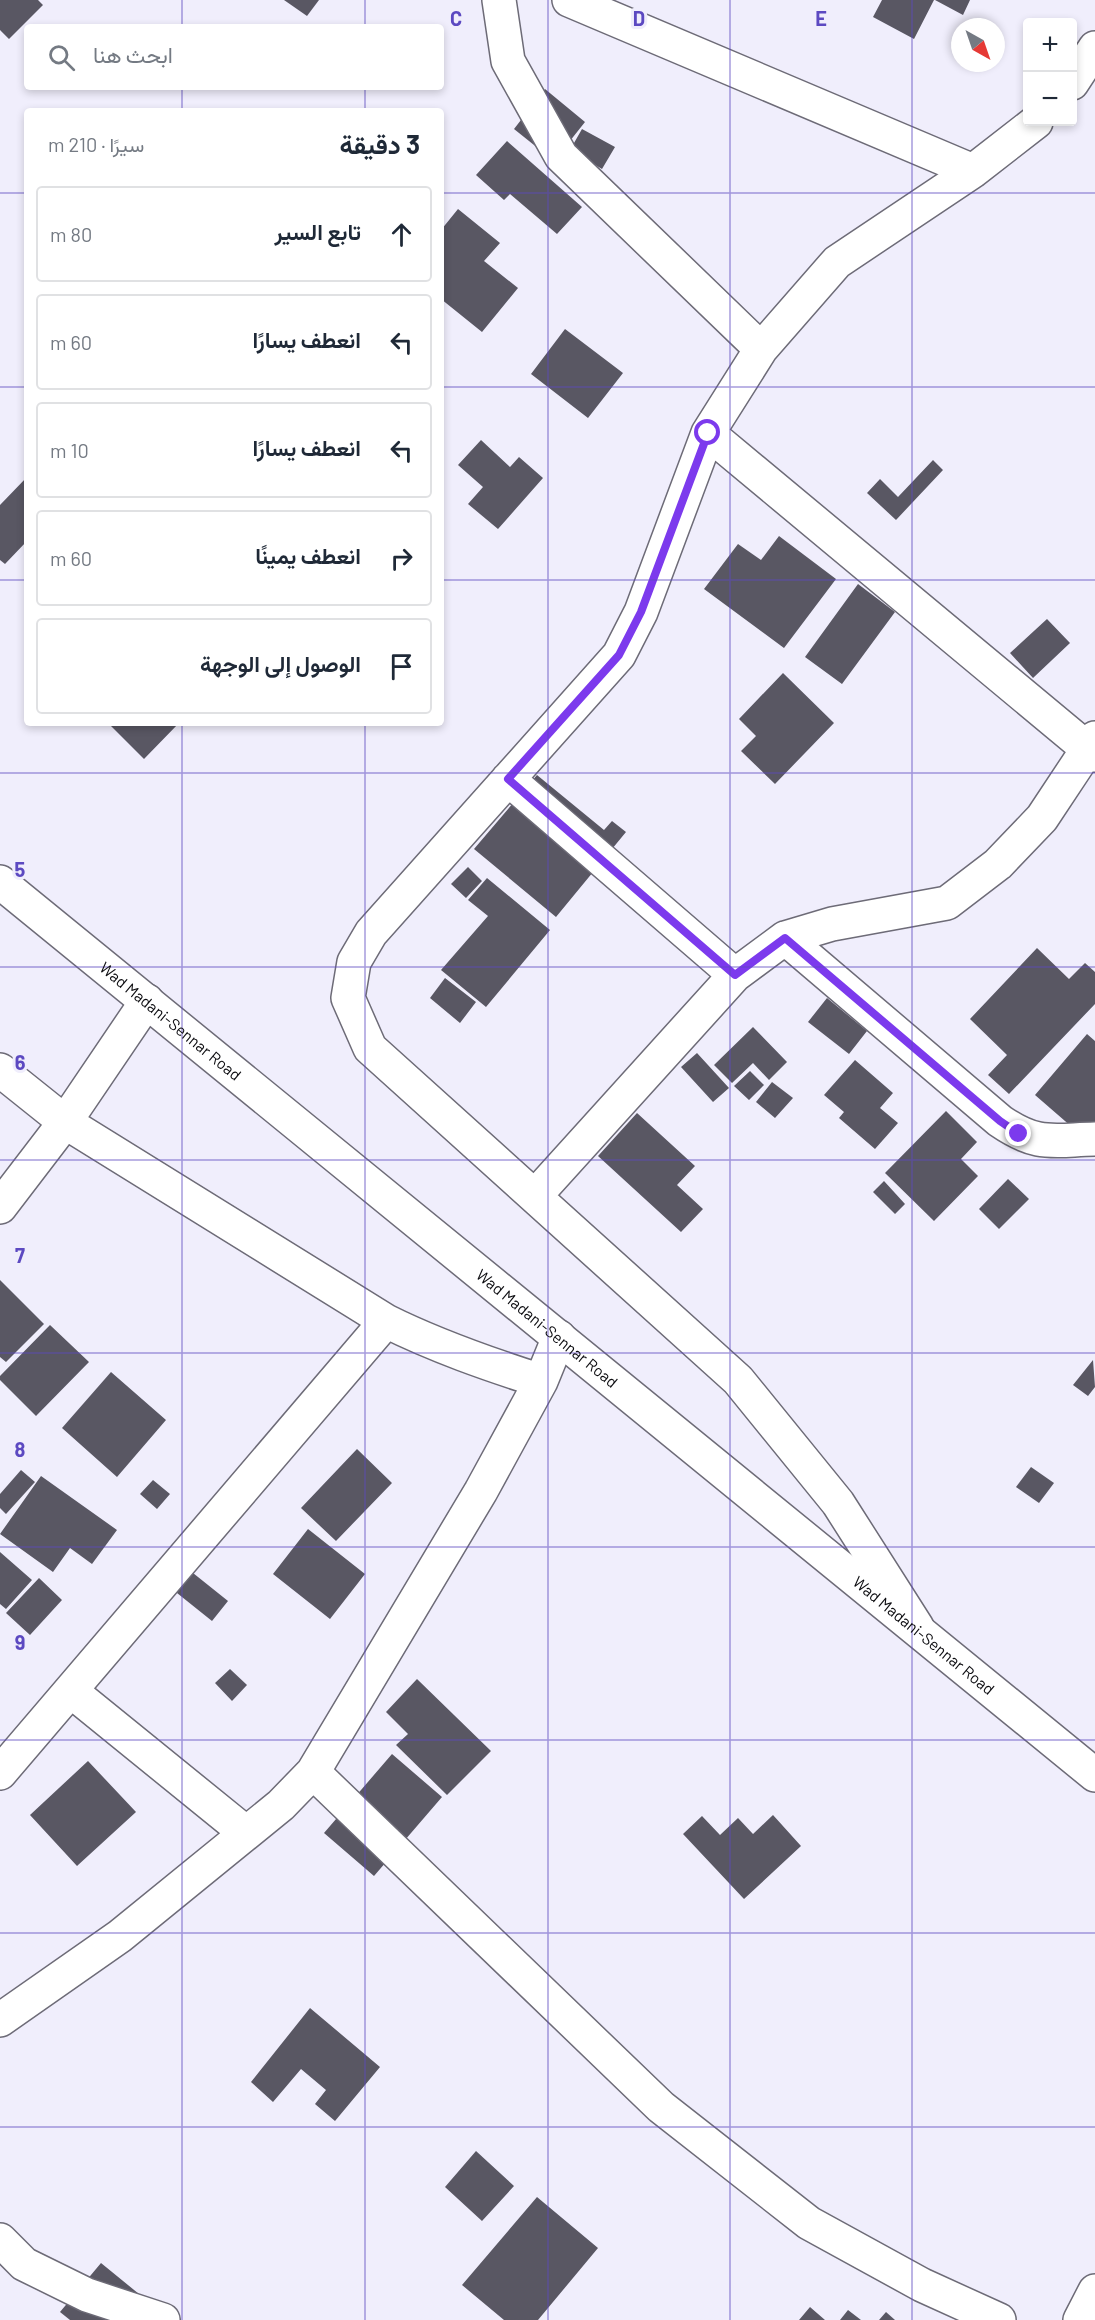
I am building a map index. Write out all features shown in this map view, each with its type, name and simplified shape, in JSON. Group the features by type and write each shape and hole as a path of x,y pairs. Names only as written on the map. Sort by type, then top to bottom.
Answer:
{"main road":[{"path":"499,0 508,61 561,156 761,350"},
{"path":"569,0 973,171"},
{"path":"921,1634 838,1503 738,1380 370,1048 348,998 354,962 371,933 619,655 641,612 708,433 761,350 837,262 973,171 1031,126"},
{"path":"536,1197 735,975 785,938 832,924 947,903 998,864 1042,818 1093,748 708,433"},
{"path":"508,779 735,975"},
{"name":"Wad Madani-Sennar Road","path":"0,882 1095,1775"},
{"path":"785,938 1000,1121 1019,1134 1035,1141 1095,1139"},
{"path":"0,1207 65,1122 147,1001"},
{"path":"0,1070 65,1122 386,1321 475,1359 541,1381"},
{"path":"0,1773 386,1321"},
{"path":"0,2020 120,1936 281,1805 313,1772 481,1491 541,1381 559,1336"},
{"path":"71,1691 246,1833"},
{"path":"313,1772 661,2107 809,2223 922,2285 999,2320"},
{"path":"0,2240 24,2264 85,2308 163,2320"},
{"path":"1080,2320 1095,2291"}],"building":[{"path":"0,0 38,0 43,5 9,39 0,30"},
{"path":"284,0 319,0 307,16"},
{"path":"882,0 934,0 914,39 873,17"},
{"path":"935,0 970,0 963,15"},
{"path":"545,89 585,122 554,161 514,129"},
{"path":"582,129 615,147 602,169 570,150"},
{"path":"507,141 582,207 557,234 510,194 504,200 476,175"},
{"path":"458,209 500,243 484,261 518,288 482,332 444,301 444,226"},
{"path":"565,329 623,373 588,418 531,374"},
{"path":"481,440 510,467 519,457 543,478 498,529 468,504 483,487 458,465"},
{"path":"933,460 943,470 896,520 867,493 880,479 898,497"},
{"path":"24,480 24,544 5,564 0,560 0,505"},
{"path":"779,536 836,579 784,648 704,589 738,544 761,560"},
{"path":"858,584 895,612 842,684 805,657"},
{"path":"1047,619 1070,643 1033,678 1010,653"},
{"path":"783,673 834,723 775,784 741,751 756,736 739,719"},
{"path":"111,726 176,726 144,759"},
{"path":"537,775 604,830 612,821 626,832 556,917 474,849"},
{"path":"468,867 482,881 466,898 451,884"},
{"path":"487,878 550,930 486,1007 441,970 488,916 468,900"},
{"path":"1037,948 1069,979 1085,963 1095,972 1095,1004 1009,1094 988,1075 1007,1055 970,1019"},
{"path":"445,978 476,1002 460,1023 430,998"},
{"path":"827,998 867,1031 849,1054 808,1022"},
{"path":"753,1027 787,1062 769,1080 753,1063 732,1083 714,1065"},
{"path":"1087,1034 1095,1041 1095,1147 1035,1095"},
{"path":"697,1053 729,1088 713,1102 681,1067"},
{"path":"855,1060 893,1093 880,1108 898,1123 875,1149 839,1118 844,1112 824,1095"},
{"path":"750,1071 764,1085 749,1100 734,1086"},
{"path":"772,1082 793,1098 775,1118 756,1102"},
{"path":"946,1111 977,1142 961,1159 978,1176 934,1221 885,1173"},
{"path":"637,1113 695,1166 677,1185 703,1209 681,1232 598,1156"},
{"path":"1008,1179 1029,1199 999,1229 979,1209"},
{"path":"884,1181 905,1204 895,1214 873,1192"},
{"path":"0,1280 44,1324 6,1362 0,1357"},
{"path":"50,1325 89,1362 36,1416 0,1380 0,1376"},
{"path":"1093,1360 1095,1387 1088,1396 1073,1385"},
{"path":"111,1372 166,1420 117,1477 62,1428"},
{"path":"357,1449 392,1483 336,1541 301,1508"},
{"path":"1031,1467 1054,1483 1039,1503 1016,1487"},
{"path":"21,1470 35,1482 6,1514 0,1508 0,1494"},
{"path":"41,1476 117,1530 92,1564 70,1548 53,1572 0,1534"},
{"path":"153,1480 170,1494 157,1509 140,1494"},
{"path":"308,1529 365,1574 330,1619 273,1574"},
{"path":"0,1552 32,1580 6,1609 0,1604"},
{"path":"183,1565 228,1601 212,1621 167,1585"},
{"path":"39,1578 62,1600 30,1635 6,1613"},
{"path":"230,1669 247,1685 232,1701 215,1683"},
{"path":"417,1679 491,1751 447,1795 396,1745 408,1734 386,1712"},
{"path":"392,1754 442,1797 374,1876 324,1833"},
{"path":"88,1761 136,1812 77,1866 30,1815"},
{"path":"773,1815 801,1846 744,1899 683,1834 702,1816 720,1835 738,1818 753,1834"},
{"path":"310,2008 380,2067 335,2121 315,2104 326,2090 301,2069 273,2102 251,2082"},
{"path":"476,2151 514,2186 482,2221 445,2187"},
{"path":"537,2197 598,2248 538,2320 504,2320 462,2285"},
{"path":"101,2263 139,2294 118,2320 70,2320 60,2312"},
{"path":"810,2307 825,2320 799,2320"},
{"path":"848,2310 861,2320 840,2320"},
{"path":"886,2312 895,2320 879,2320"}],"route":[{"path":"708,433 672,524 641,612 619,655 508,779 735,975 785,938 1000,1121 1019,1134"}]}
